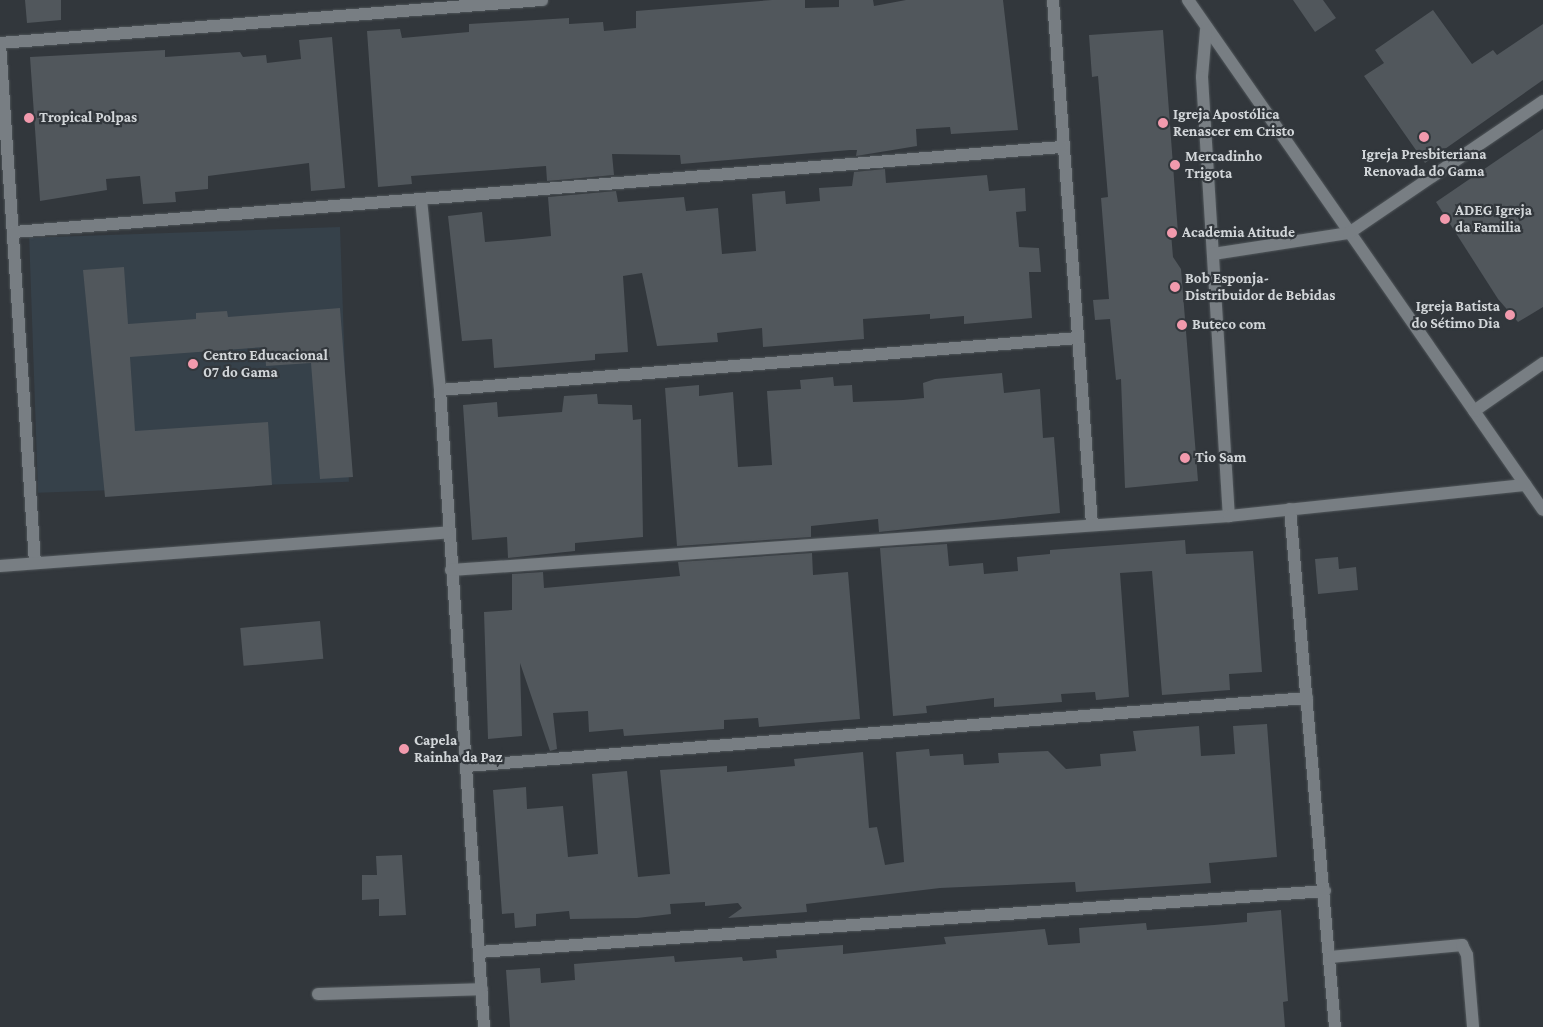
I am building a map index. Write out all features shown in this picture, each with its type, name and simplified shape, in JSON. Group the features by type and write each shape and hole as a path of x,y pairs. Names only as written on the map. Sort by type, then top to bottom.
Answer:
{"street":[{"path":"35,563 14,232 5,199 0,43 542,0"},
{"path":"1053,0 1062,147 1092,525"},
{"path":"1188,0 1206,30 1543,510"},
{"path":"1206,30 1202,77 1229,516"},
{"path":"1212,254 1349,233 1543,100"},
{"path":"14,232 1062,147"},
{"path":"421,200 440,390 447,532 467,766 484,1027"},
{"path":"440,390 1078,338"},
{"path":"1474,411 1543,363"},
{"path":"451,570 1229,516 1525,485"},
{"path":"1290,509 1325,891 1335,1027"},
{"path":"0,566 447,532"},
{"path":"467,766 1307,698"},
{"path":"479,952 1325,891"},
{"path":"1330,957 1462,945 1467,955 1473,1027"},
{"path":"318,994 482,989"}],"shaded area":[{"name":"Centro Educacional 07 do Gama","path":"340,227 349,482 38,493 29,238"}],"building":[{"path":"25,0 61,0 61,20 27,23"},
{"path":"772,0 805,0 805,8 839,7 839,0 873,0 874,6 906,0 1003,0 1018,130 951,134 950,127 916,129 917,146 856,156 857,150 850,150 681,164 680,155 612,154 614,175 547,181 546,166 411,176 412,184 378,187 367,31 400,29 402,38 469,32 469,24 569,18 569,24 603,22 604,31 636,28 636,11"},
{"path":"1293,0 1323,0 1336,18 1315,32"},
{"path":"1433,10 1472,64 1493,50 1497,55 1543,24 1543,80 1425,163 1364,76 1384,63 1375,50"},
{"path":"1163,30 1178,233 1171,233 1173,257 1181,269 1198,481 1125,488 1121,379 1116,380 1110,319 1095,320 1093,300 1109,299 1101,198 1108,197 1098,76 1092,77 1089,35"},
{"path":"332,37 345,188 311,191 309,163 208,176 208,189 175,192 176,202 143,204 140,176 106,179 107,190 40,201 30,57 165,50 165,57 240,52 243,57 266,55 267,63 301,59 299,40"},
{"path":"1543,129 1543,307 1518,322 1498,299 1436,202"},
{"path":"885,169 886,183 987,175 989,191 1025,188 1026,211 1016,212 1019,247 1039,248 1041,272 1029,272 1032,318 964,324 964,316 930,319 930,314 863,319 864,339 763,347 762,328 717,333 718,342 657,346 642,273 623,276 628,352 595,354 595,360 494,368 492,339 462,341 448,216 482,212 485,242 551,236 548,197 616,191 618,202 684,197 686,211 718,208 722,254 756,251 752,194 785,191 786,204 820,201 819,188 852,186 854,172"},
{"path":"124,267 128,324 196,319 196,313 227,311 228,317 340,308 353,477 320,479 311,363 266,366 265,347 130,357 135,431 268,422 272,485 105,497 83,270"},
{"path":"1002,373 1004,393 1040,389 1043,438 1054,437 1060,513 879,532 878,519 811,526 811,537 677,546 665,388 699,385 699,396 733,392 738,467 772,465 767,391 801,389 800,380 833,377 834,386 852,385 853,402 903,400 924,398 923,383 935,379"},
{"path":"597,394 598,404 632,405 633,420 641,419 643,537 575,543 575,551 508,558 507,537 472,540 463,405 497,402 498,417 562,412 564,396"},
{"path":"1185,540 1186,554 1253,551 1262,672 1229,674 1230,690 1162,695 1152,571 1120,573 1129,697 1096,700 1095,692 1061,694 1062,702 994,707 994,698 926,706 927,713 893,716 880,548 947,544 949,566 983,563 984,574 1018,571 1017,557 1050,554 1050,550"},
{"path":"812,553 813,575 848,572 860,719 759,727 758,718 724,720 724,729 624,736 623,729 589,732 588,711 553,713 557,749 550,751 520,663 522,736 488,739 484,612 512,610 512,574 543,572 544,588 680,576 678,562"},
{"path":"1338,557 1339,569 1356,567 1358,590 1318,594 1315,559"},
{"path":"320,621 323,659 244,666 240,628"},
{"path":"1267,724 1277,857 1209,863 1211,883 1076,892 1075,882 940,888 806,904 807,912 728,918 742,908 738,903 705,906 705,902 670,904 671,914 637,918 570,919 569,911 536,914 536,926 515,928 514,913 502,914 493,790 526,787 527,809 563,806 568,857 598,854 592,774 627,771 638,877 670,874 660,770 727,766 727,772 795,766 794,759 863,752 869,828 877,827 885,865 904,862 896,752 929,749 930,756 963,754 964,765 999,763 998,753 1048,751 1066,769 1101,766 1100,754 1136,751 1133,731 1199,726 1201,756 1235,754 1233,726"},
{"path":"402,855 406,915 379,916 379,899 362,900 362,875 377,875 376,856"},
{"path":"1281,910 1288,1001 1283,1002 1285,1027 510,1027 506,970 540,968 541,983 575,980 574,964 674,956 675,962 742,957 743,961 777,958 776,950 843,945 843,954 946,944 944,937 1045,929 1048,945 1080,943 1079,928 1146,923 1147,930 1214,925 1247,922 1247,913"}],"place":[{"name":"Tropical Polpas","path":"29,118"},
{"name":"Igreja Apostólica Renascer em Cristo","path":"1163,123"},
{"name":"Igreja Presbiteriana Renovada do Gama","path":"1424,137"},
{"name":"Mercadinho Trigota","path":"1175,165"},
{"name":"ADEG Igreja da Familia","path":"1445,219"},
{"name":"Academia Atitude","path":"1172,233"},
{"name":"Bob Esponja- Distribuidor de Bebidas","path":"1175,287"},
{"name":"Igreja Batista do Sétimo Dia","path":"1510,315"},
{"name":"Buteco com","path":"1182,325"},
{"name":"Centro Educacional 07 do Gama","path":"193,364"},
{"name":"Tio Sam","path":"1185,458"},
{"name":"Capela Rainha da Paz","path":"404,749"}]}
